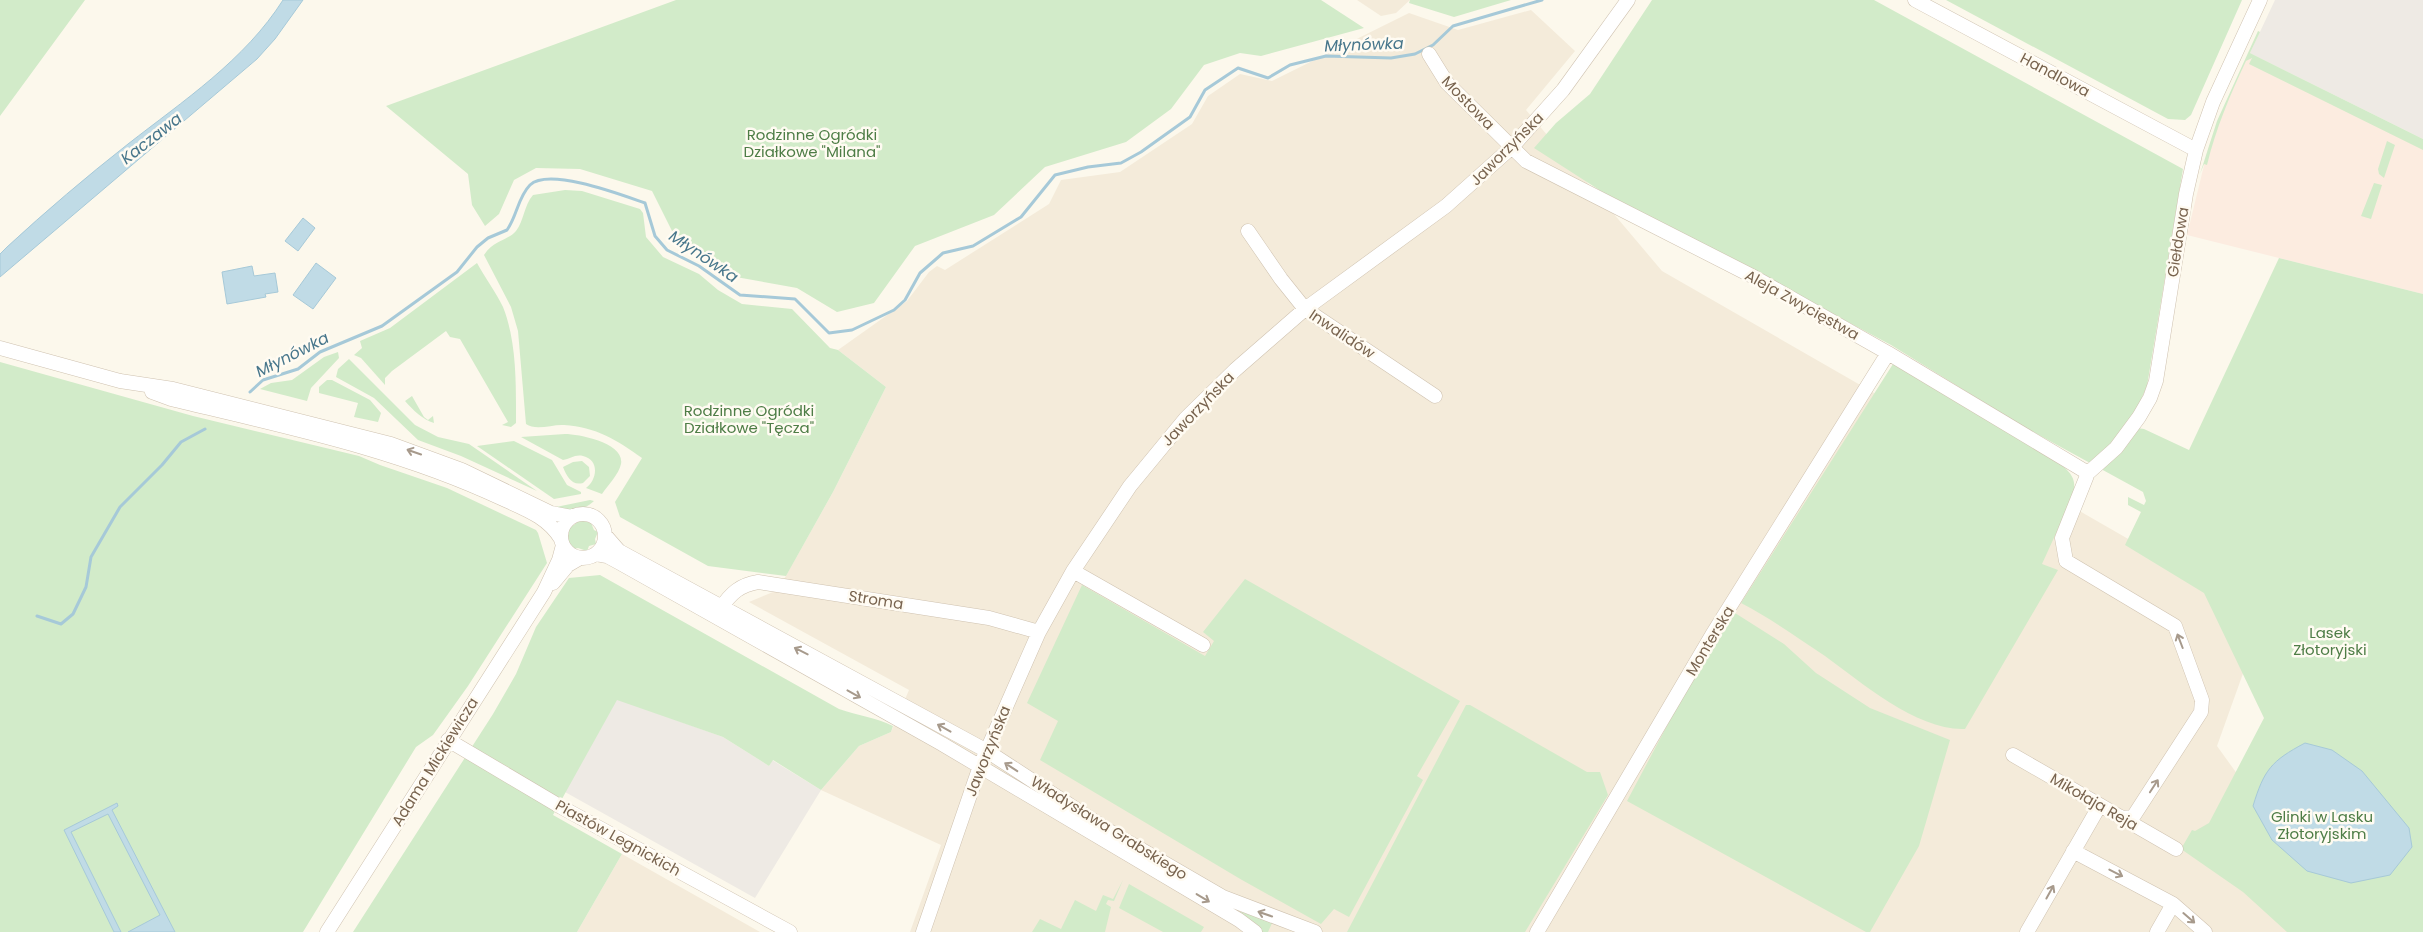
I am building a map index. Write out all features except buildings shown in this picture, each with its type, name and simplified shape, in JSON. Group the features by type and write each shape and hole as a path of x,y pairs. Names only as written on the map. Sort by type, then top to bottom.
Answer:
{"street":[{"name":"Jaworzyńska","path":"923,932 980,766 1039,632 1073,571 1130,486 1180,425 1235,370 1305,310 1446,206 1512,147 1563,90 1628,0"},
{"name":"Handlowa","path":"1915,0 2196,150"},
{"name":"Giełdowa","path":"2088,473 2116,448 2139,417 2150,398 2156,381 2187,189 2196,150 2213,102 2260,0"},
{"name":"Mostowa","path":"1429,54 1447,83 1512,147"},
{"name":"Aleja Zwycięstwa","path":"1512,147 1526,161 1754,277 1888,353 2088,473"},
{"name":"Inwalidów","path":"1248,230 1281,279 1305,310 1435,396"},
{"path":"0,348 120,380 171,398 298,424 427,456 494,483 551,513 572,517 583,514 595,517 602,525 605,536 603,546 596,554 580,558 571,554 554,527 545,519 468,483 312,428"},
{"name":"Monterska","path":"1538,932 1712,635 1888,353"},
{"path":"2088,473 2062,538 2066,561 2175,626 2202,700 2201,712 2133,817 2122,818"},
{"path":"562,542 563,526 572,517"},
{"name":"Władysława Grabskiego","path":"605,536 619,551 721,608 854,677 986,751 1230,907 1255,932"},
{"name":"Adama Mickiewicza","path":"327,932 544,592 559,560 562,542"},
{"name":"Władysława Grabskiego","path":"596,554 607,556 620,563 1230,907 1309,931"},
{"name":"Adama Mickiewicza","path":"544,592 568,565 580,558"},
{"path":"1073,571 1203,645"},
{"name":"Stroma","path":"721,608 729,596 741,586 758,582 989,618 1039,632"},
{"name":"Piastów Legnickich","path":"448,740 561,807 790,932"},
{"name":"Mikołaja Reja","path":"2013,755 2176,849"},
{"path":"2028,932 2072,851 2100,805"},
{"path":"2072,851 2173,904 2204,932"},
{"path":"2157,932 2173,904"}],"shaded area":[{"path":"1357,0 1410,0 1396,13 1381,16"},
{"path":"2275,0 2423,0 2423,139 2250,53"},
{"path":"1531,10 1575,51 1526,110 1662,271 2170,563 2260,626 2217,746 2320,889 2423,932 910,932 941,845 821,790 859,746 891,732 909,690 749,602 778,590 833,492 886,387 838,350 907,301 929,272 937,266 945,270 1049,204 1061,180 1120,172 1192,124 1208,96 1240,74 1272,81 1409,13 1458,30"},
{"path":"2249,53 2423,141 2423,294 2187,235 2208,149 2217,124"},
{"path":"617,699 723,737 769,766 772,760 821,790 755,898 565,792"},
{"path":"622,854 760,932 577,932"}],"green space":[{"path":"0,0 85,0 0,116"},
{"name":"Rodzinne Ogródki Działkowe \"Milana\"","path":"676,0 1321,0 1364,28 1261,56 1240,53 1204,65 1171,109 1126,142 1045,167 994,215 915,246 874,303 837,312 797,288 736,277 702,253 677,241 652,191 580,169 536,168 514,180 499,214 485,226 472,205 468,174 386,106"},
{"path":"1410,0 1511,0 1454,17 1409,3"},
{"path":"1652,0 1874,0 2183,169 2147,386 2136,411 2124,426 2144,429 2189,450 2279,258 2423,294 2423,932 2287,932 2243,892 2181,849 2192,830 2195,831 2209,823 2264,718 2204,593 2125,545 2141,512 2128,505 2128,497 2144,505 2146,501 2143,492 2019,424 1891,345 1706,246 1618,202 1534,148 1556,123 1590,94"},
{"path":"1946,0 2242,0 2191,115 2185,120 2168,119"},
{"path":"2258,31 2260,32 2250,53 2423,139 2423,150 2249,64 2252,58 2246,61 2240,74 2219,125 2207,165 2204,164 2200,174 2217,121"},
{"path":"2387,141 2395,145 2384,178 2379,174 2378,169"},
{"path":"2374,183 2382,185 2371,219 2361,216"},
{"name":"Rodzinne Ogródki Działkowe \"Tęcza\"","path":"565,190 582,191 640,209 643,213 646,237 663,257 699,274 718,290 742,304 792,309 830,348 838,350 886,387 833,492 786,576 708,566 620,517 615,502 642,458 615,440 586,428 564,425 535,427 526,424 518,331 511,307 484,255 496,243 516,231 533,195"},
{"path":"477,263 503,307 511,335 516,379 516,423 511,427 502,425 508,422 460,339 450,337 446,331 392,371 385,378 385,385 361,358 354,355 362,348 360,341 390,328"},
{"path":"338,352 339,358 311,388 307,401 260,389 271,383 292,380 324,357"},
{"path":"349,359 415,425 438,437 469,444 537,491 461,456 418,440 374,398 336,377 338,369"},
{"path":"0,362 193,416 359,456 447,488 536,530 538,533 547,563 468,686 433,735 416,747 303,932 0,932"},
{"path":"1893,364 2063,466 2072,476 2074,483 2073,496 2042,564 2058,570 1965,729 1947,728 1910,714 1873,691 1784,628 1741,603"},
{"path":"327,380 332,380 370,400 381,413 378,422 354,417 358,403 319,393 319,387"},
{"path":"412,396 424,417 428,420 433,416 434,423 430,422 422,417 405,401"},
{"path":"565,434 600,441 616,450 621,464 618,472 602,494 586,488 593,480 595,471 592,462 588,458 577,456 563,460 521,437"},
{"path":"514,441 552,460 567,485 581,492 581,494 554,499 477,446"},
{"path":"582,461 589,467 590,476 583,483 579,484 573,482 568,477 563,467 573,462"},
{"path":"590,500 594,501 586,507 566,509 556,507"},
{"path":"580,520 591,523 594,530 598,532 595,539 596,544 589,546 587,551 578,548 573,549 566,537 569,534 569,526 574,525"},
{"path":"600,575 839,709 893,726 891,732 859,746 821,790 773,760 769,766 723,737 617,700 553,815 622,854 577,932 353,932 493,714 516,674 536,627 569,578"},
{"path":"1245,579 1460,701 1417,776 1423,780 1349,917 1334,909 1321,924 1242,880 1040,760 1058,721 1027,703 1082,585 1205,656 1214,641 1203,632"},
{"path":"1735,613 1784,644 1816,673 1870,708 1950,740 1919,846 1870,932 1866,932 1627,801 1694,675"},
{"path":"1466,705 1470,705 1587,772 1600,772 1608,795 1525,932 1347,932"},
{"path":"1123,880 1114,901 1108,900 1106,904 1111,907 1105,932 1032,932 1040,919 1061,929 1075,900 1096,911 1103,895 1113,899"},
{"path":"1129,884 1204,927 1201,932 1163,932 1119,908"},
{"path":"1241,910 1273,921 1268,932 1262,932 1240,913"}],"water":[{"name":"Kaczawa","path":"283,0 303,0 275,39 257,59 0,277 0,254 7,247 36,220 232,61 268,22"},
{"path":"303,218 315,228 298,251 285,241"},
{"path":"316,263 336,278 313,309 293,295"},
{"path":"252,266 254,276 275,273 278,292 265,294 266,297 227,304 222,272"},
{"path":"2305,743 2332,750 2362,771 2409,828 2412,847 2390,875 2351,883 2307,871 2272,840 2253,806 2257,794 2270,768 2284,755"},
{"path":"117,803 118,806 112,810 175,932 128,932 160,915 108,814 71,832 121,932 114,932 64,830"}],"waterway":[{"name":"Młynówka","path":"250,392 263,380 298,369 320,352 382,326 457,272 477,247 488,238 507,230 526,190 530,185 539,180 553,179 586,184 645,203 655,236 667,250 699,266 740,295 795,299 829,333 852,330 894,310 905,300 920,273 943,253 973,246 1021,217 1055,175 1088,167 1121,163 1141,152 1190,117 1205,90 1238,68 1268,78 1290,65 1326,56 1391,58 1415,54 1433,45 1453,26 1542,0"},
{"name":"Młynówka","path":"37,616 61,624 73,614 86,587 91,557 120,507 162,465 181,442 205,429"}],"park label":[{"name":"Lasek Złotoryjski","path":"2330,642"},
{"name":"Glinki w Lasku Złotoryjskim","path":"2322,826"}]}
